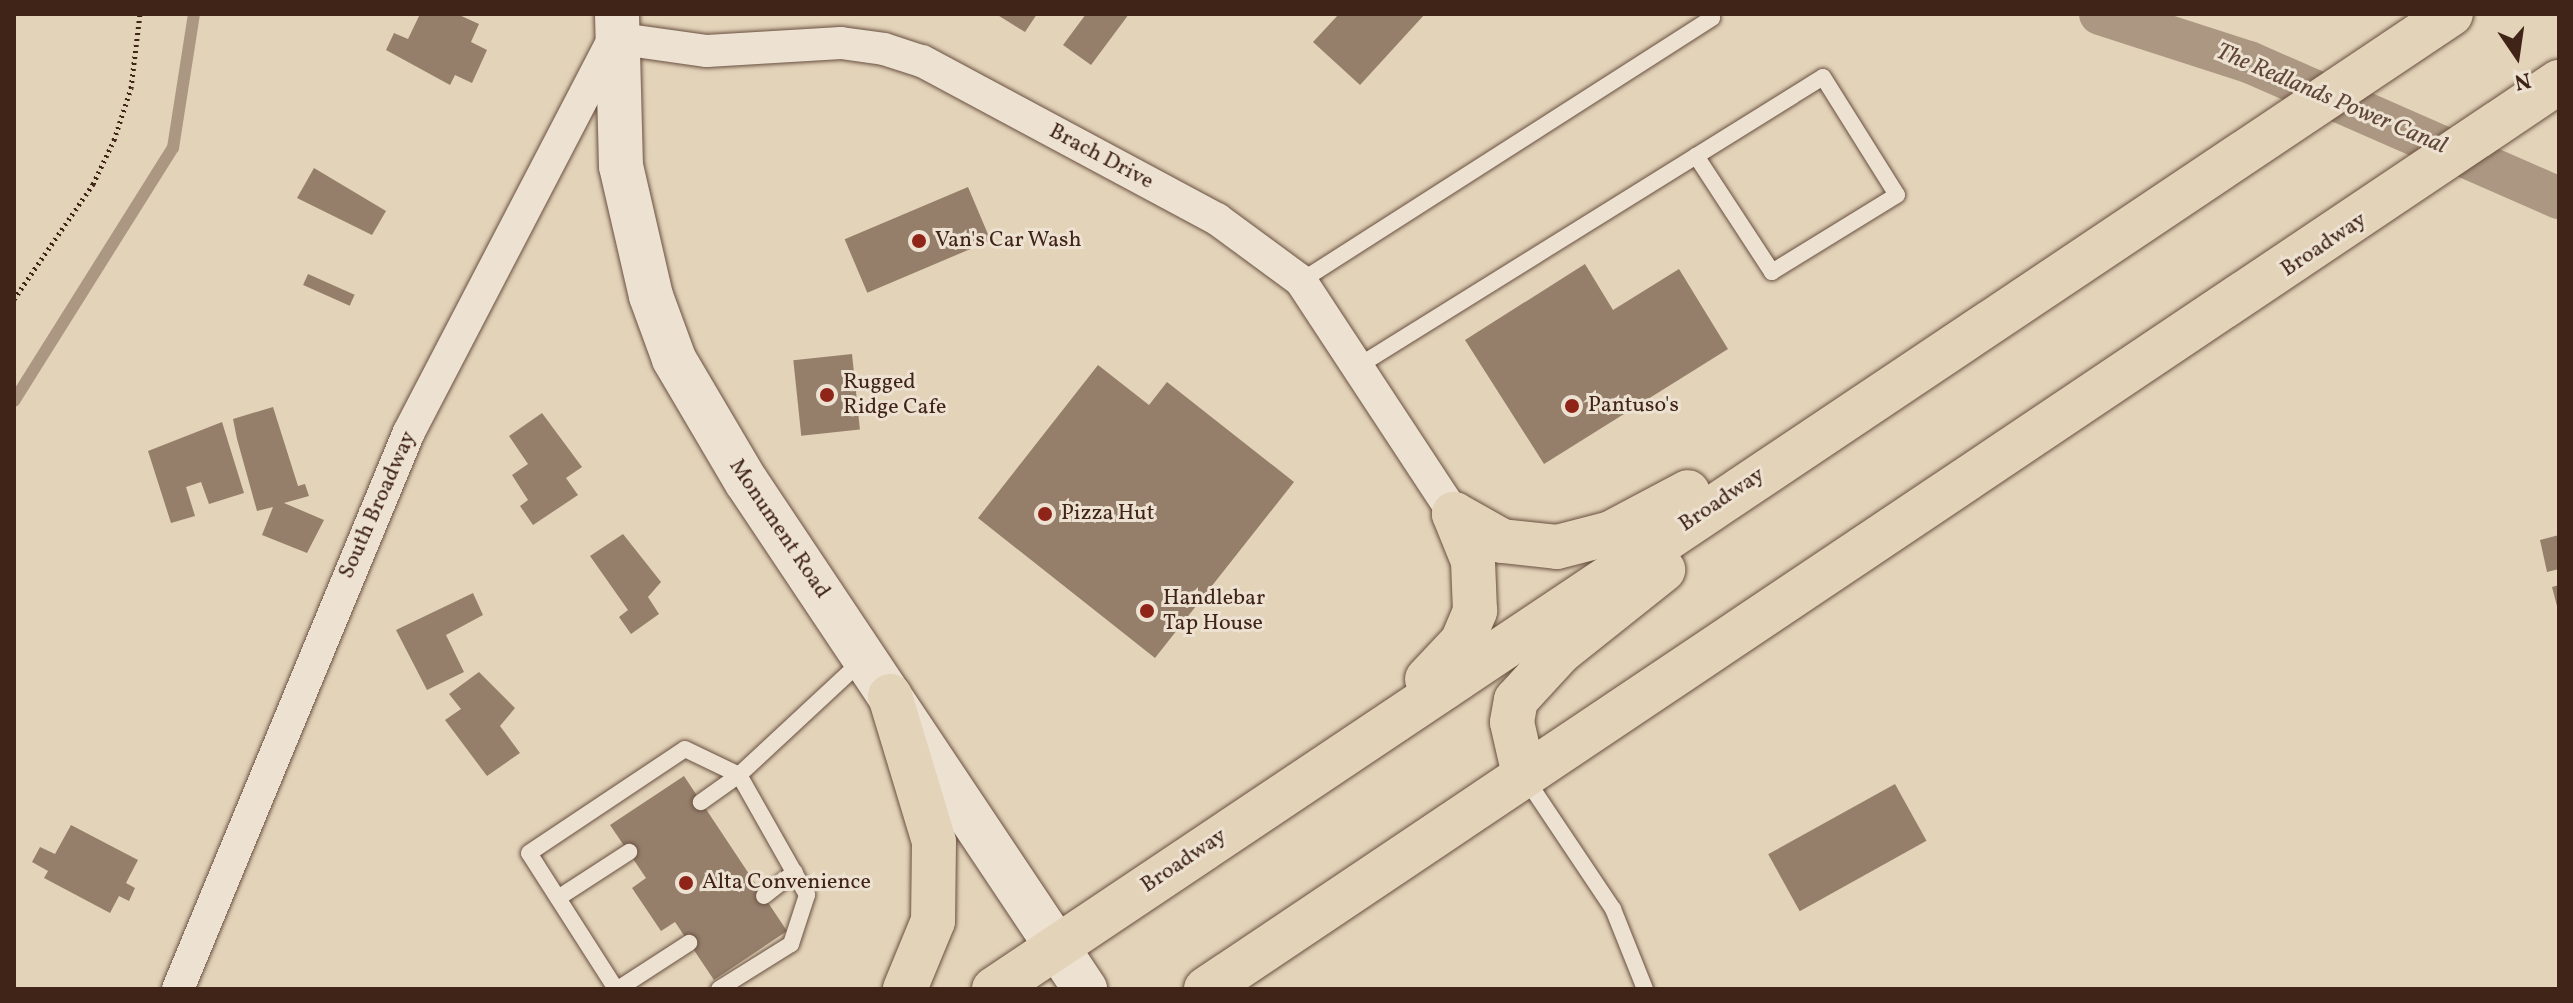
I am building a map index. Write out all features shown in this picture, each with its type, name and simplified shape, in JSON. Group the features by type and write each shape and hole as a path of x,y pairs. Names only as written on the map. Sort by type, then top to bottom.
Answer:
{"main road":[{"name":"Broadway","path":"994,989 2451,14"},
{"name":"Monument Road","path":"616,26 621,166 651,296 674,359 865,658 1085,989"},
{"name":"Broadway","path":"1206,989 2390,200 2546,91"},
{"path":"1454,514 1502,541 1583,543 1887,391"},
{"path":"1524,775 1512,722 1531,678 1887,391"},
{"path":"1336,758 1462,642 1477,583 1454,514"},
{"path":"890,696 925,801 935,870 933,921 905,989"}],"street":[{"name":"Brach Drive","path":"616,26 707,51 841,43 922,61 1217,219 1301,281 1360,365 1454,514"},
{"name":"South Broadway","path":"178,989 409,432 616,26"}],"lane":[{"path":"1301,281 1712,18"},
{"path":"1360,365 1823,77 1897,195 1772,272 1696,156"},
{"path":"701,802 739,775 865,658"},
{"path":"689,943 617,989 529,853 685,749 739,775 807,895 791,944 719,989"},
{"path":"1524,775 1613,909 1645,989"},
{"path":"558,898 629,852"},
{"path":"764,896 795,872"}],"path":[{"path":"14,299 93,184 114,140 131,88 140,14"}],"building":[{"path":"420,14 457,14 479,24 471,42 487,50 472,83 455,75 450,85 386,50 394,33 408,39"},
{"path":"996,14 1037,14 1025,32"},
{"path":"1086,14 1129,14 1091,65 1063,45"},
{"path":"1339,14 1425,14 1360,85 1313,42"},
{"path":"314,168 386,211 372,235 297,198"},
{"name":"Van's Car Wash","path":"968,187 991,240 867,293 845,239"},
{"name":"Pantuso's","path":"1585,264 1613,310 1679,269 1728,349 1544,464 1465,340"},
{"path":"308,274 355,295 350,306 303,285"},
{"name":"Rugged Ridge Cafe","path":"852,354 860,430 801,436 793,360"},
{"path":"1098,365 1149,405 1167,382 1294,482 1155,658 978,518"},
{"path":"273,407 298,486 305,484 309,496 284,503 324,520 307,553 262,535 273,507 257,511 237,439 233,419"},
{"path":"542,413 582,467 566,478 578,495 533,525 520,506 528,500 512,475 528,464 509,436"},
{"path":"222,422 244,493 209,504 201,482 186,487 195,516 171,523 148,451"},
{"path":"623,534 661,582 648,597 659,614 631,634 619,617 628,610 590,556"},
{"path":"2559,535 2559,569 2547,572 2540,540"},
{"path":"2559,585 2559,610 2558,610 2552,587"},
{"path":"473,593 483,615 446,635 464,672 427,690 396,630"},
{"path":"479,672 515,708 500,726 520,753 487,776 445,720 461,709 449,694"},
{"path":"684,776 787,931 714,980 675,922 661,931 632,888 646,878 610,825"},
{"path":"1895,784 1927,841 1800,911 1768,854"},
{"path":"71,825 138,860 126,883 135,888 129,901 119,896 110,913 44,878 48,871 32,862 40,847 55,854"}],"waterway":[{"path":"14,401 173,148 194,14"},
{"name":"The Redlands Power Canal","path":"2100,14 2249,62 2559,198"}],"place":[{"name":"Van's Car Wash","path":"919,241"},
{"name":"Rugged Ridge Cafe","path":"827,395"},
{"name":"Pantuso's","path":"1572,406"},
{"name":"Pizza Hut","path":"1045,514"},
{"name":"Handlebar Tap House","path":"1147,611"},
{"name":"Alta Convenience","path":"686,883"}]}
